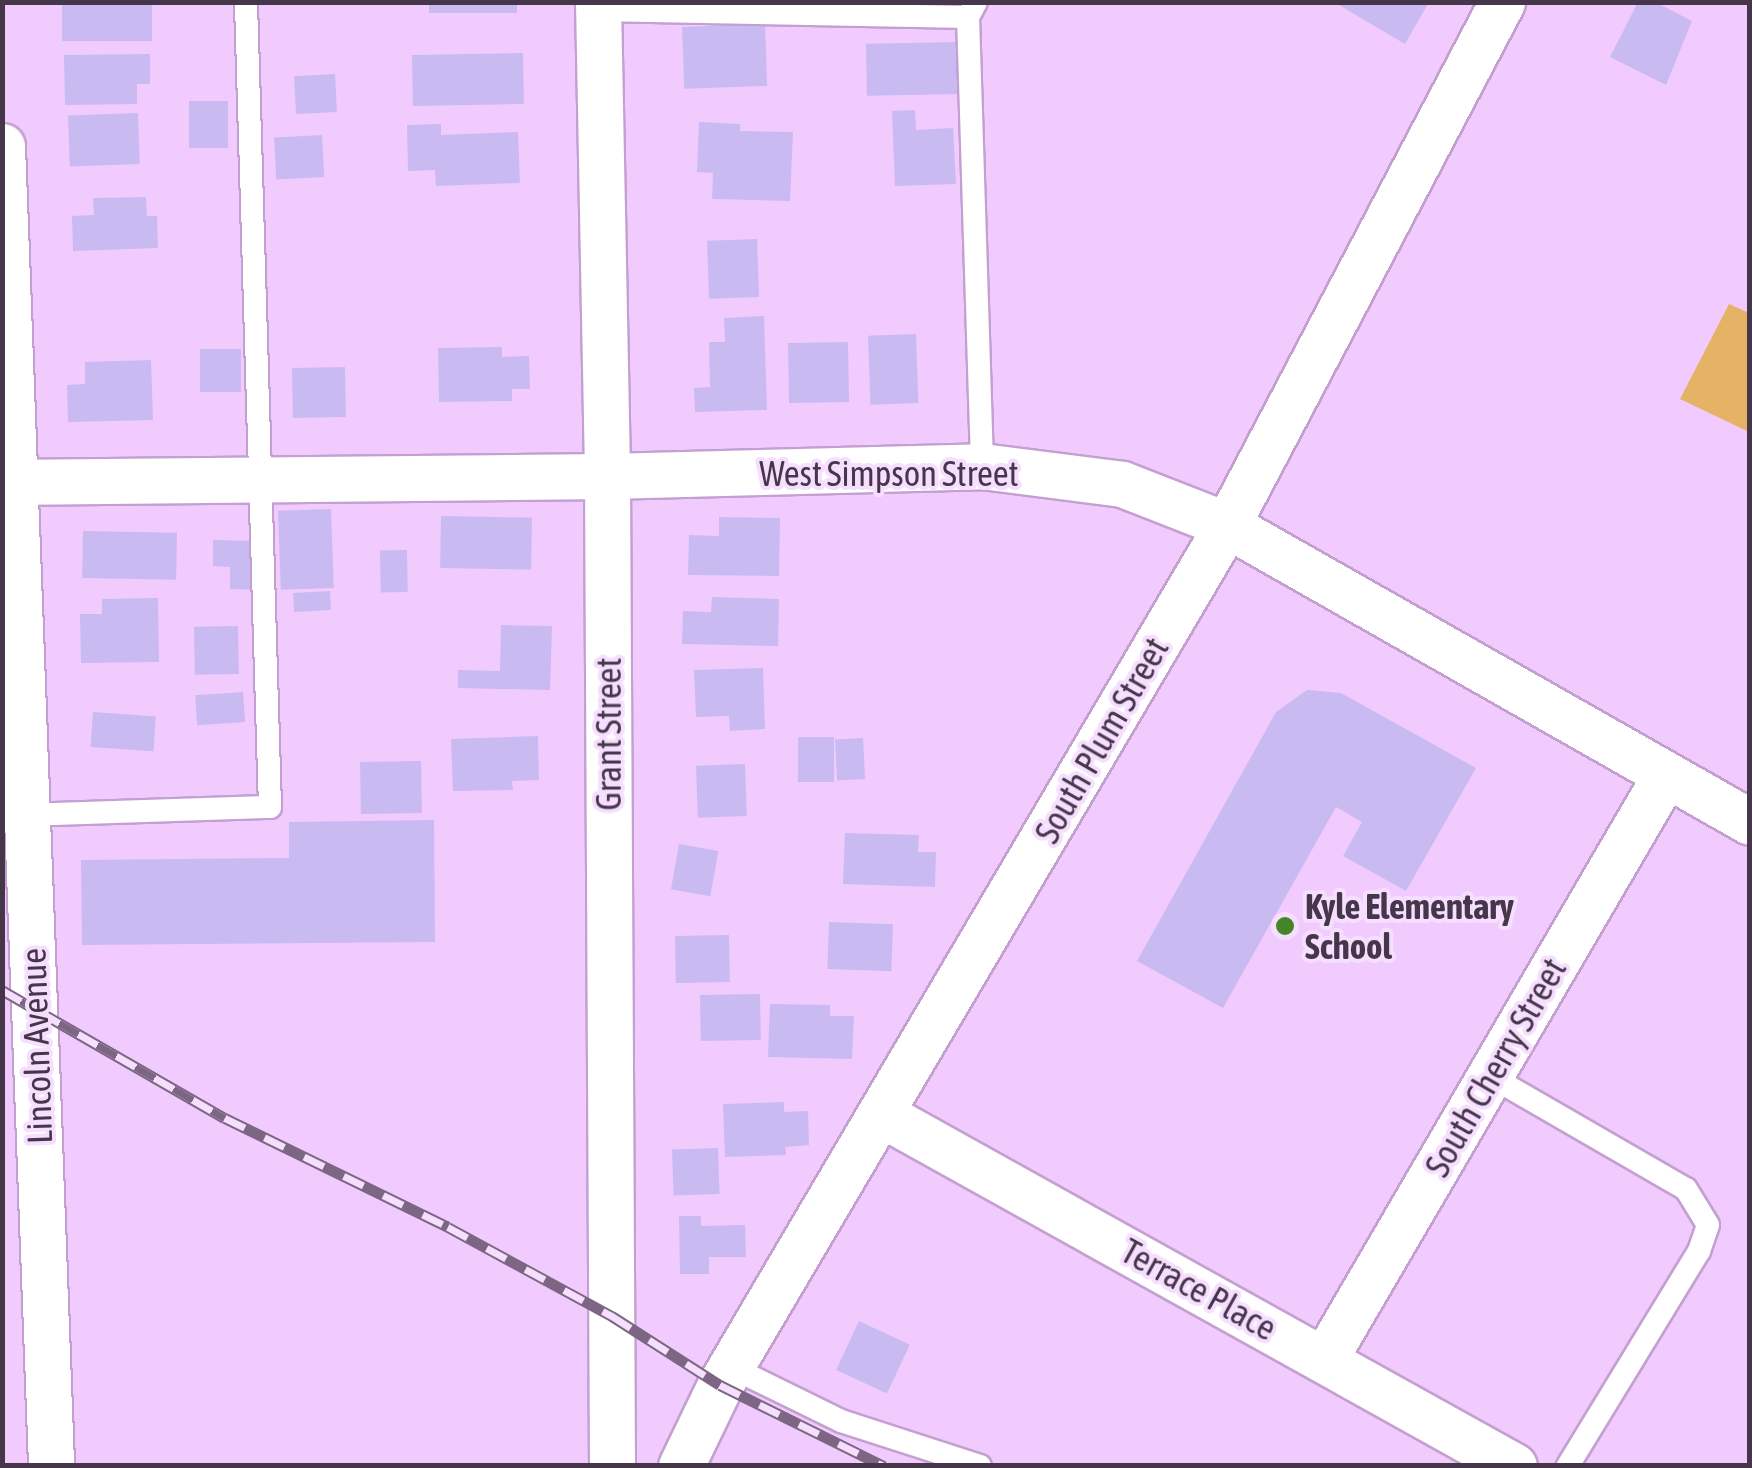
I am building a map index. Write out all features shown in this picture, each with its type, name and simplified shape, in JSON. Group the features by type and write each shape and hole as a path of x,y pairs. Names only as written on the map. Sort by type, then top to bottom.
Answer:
{"street":[{"name":"South Plum Street","path":"681,1466 731,1366 1226,525 1502,2"},
{"name":"Grant Street","path":"598,6 607,476 612,1466"},
{"name":"Lincoln Avenue","path":"2,146 8,482 28,815 20,1043 51,1466"},
{"name":"West Simpson Street","path":"8,482 607,476 982,466 1122,484 1226,525 1750,822"},
{"name":"South Cherry Street","path":"1324,1358 1665,776"},
{"name":"Terrace Place","path":"882,1114 1514,1466"}],"lane":[{"path":"28,815 270,806 246,2"},
{"path":"598,6 972,10 982,466"},
{"path":"1490,1076 1686,1189 1708,1225 1700,1251 1568,1466"},
{"path":"731,1366 842,1421 980,1466"}],"shaded area":[{"path":"1729,304 1749,313 1749,432 1680,399"}],"building":[{"path":"62,2 152,2 152,41 62,41"},
{"path":"429,2 517,2 517,13 429,13"},
{"path":"1334,2 1429,2 1405,44"},
{"path":"1638,2 1655,2 1692,21 1666,85 1610,57"},
{"path":"765,24 767,86 684,89 682,27"},
{"path":"961,42 962,94 867,96 866,44"},
{"path":"523,53 524,104 413,106 412,55"},
{"path":"150,54 150,84 137,84 137,104 65,105 64,55"},
{"path":"335,74 337,112 296,114 294,76"},
{"path":"189,101 228,101 228,148 189,148"},
{"path":"915,110 916,130 953,128 956,184 895,186 892,111"},
{"path":"138,113 140,164 70,166 68,115"},
{"path":"699,122 740,124 740,131 793,132 790,201 712,199 713,173 697,172"},
{"path":"441,124 441,135 518,132 520,183 436,186 435,170 408,171 407,125"},
{"path":"322,135 324,177 276,179 274,138"},
{"path":"146,197 147,216 157,216 158,248 73,251 72,216 94,215 93,198"},
{"path":"757,239 759,297 709,299 707,241"},
{"path":"764,316 767,410 695,412 694,388 710,387 709,342 725,342 724,318"},
{"path":"916,334 918,403 870,405 868,336"},
{"path":"848,342 849,402 789,403 788,343"},
{"path":"502,347 502,357 529,356 530,389 512,389 512,401 439,402 438,348"},
{"path":"200,349 241,349 241,392 200,392"},
{"path":"151,360 153,420 68,422 67,385 85,384 85,362"},
{"path":"345,367 346,417 293,418 292,368"},
{"path":"331,509 334,588 281,590 278,511"},
{"path":"441,516 532,518 531,570 440,568"},
{"path":"719,517 780,518 779,576 688,575 689,535 719,536"},
{"path":"83,531 177,533 176,580 82,578"},
{"path":"213,540 262,541 261,590 230,589 230,567 213,566"},
{"path":"380,550 407,550 408,592 381,592"},
{"path":"330,591 331,610 294,612 293,593"},
{"path":"712,597 779,599 778,646 682,644 683,611 711,612"},
{"path":"158,598 159,662 81,663 80,614 102,614 102,599"},
{"path":"501,625 552,626 550,690 458,688 458,670 500,671"},
{"path":"238,626 239,674 195,675 194,627"},
{"path":"763,668 765,729 730,731 729,716 696,717 694,670"},
{"path":"1307,690 1341,693 1476,768 1406,891 1343,856 1362,822 1336,807 1223,1008 1137,961 1276,712"},
{"path":"243,692 245,722 197,725 195,695"},
{"path":"93,712 156,716 153,751 91,747"},
{"path":"538,736 539,780 512,781 513,790 453,791 451,739"},
{"path":"798,737 834,737 834,782 798,782"},
{"path":"863,738 865,779 837,780 835,739"},
{"path":"421,761 422,813 361,814 360,762"},
{"path":"745,764 747,816 698,818 696,766"},
{"path":"434,820 435,942 82,945 81,860 289,858 289,822"},
{"path":"845,833 919,835 918,852 936,852 935,887 843,884"},
{"path":"679,844 718,851 710,896 671,889"},
{"path":"829,922 893,924 891,971 827,969"},
{"path":"729,935 730,982 676,983 675,936"},
{"path":"760,994 761,1040 701,1041 700,995"},
{"path":"770,1004 830,1005 830,1016 854,1016 852,1059 768,1057"},
{"path":"784,1102 784,1112 808,1111 809,1145 785,1147 786,1155 725,1157 723,1104"},
{"path":"718,1148 720,1194 674,1196 672,1150"},
{"path":"679,1216 701,1216 701,1226 745,1225 746,1257 709,1257 709,1274 680,1274"},
{"path":"859,1321 910,1345 887,1394 836,1370"}],"railway":[{"path":"2,990 225,1118 448,1227 612,1316 720,1385 884,1466"}],"place":[{"name":"Kyle Elementary School","path":"1285,926"}]}
